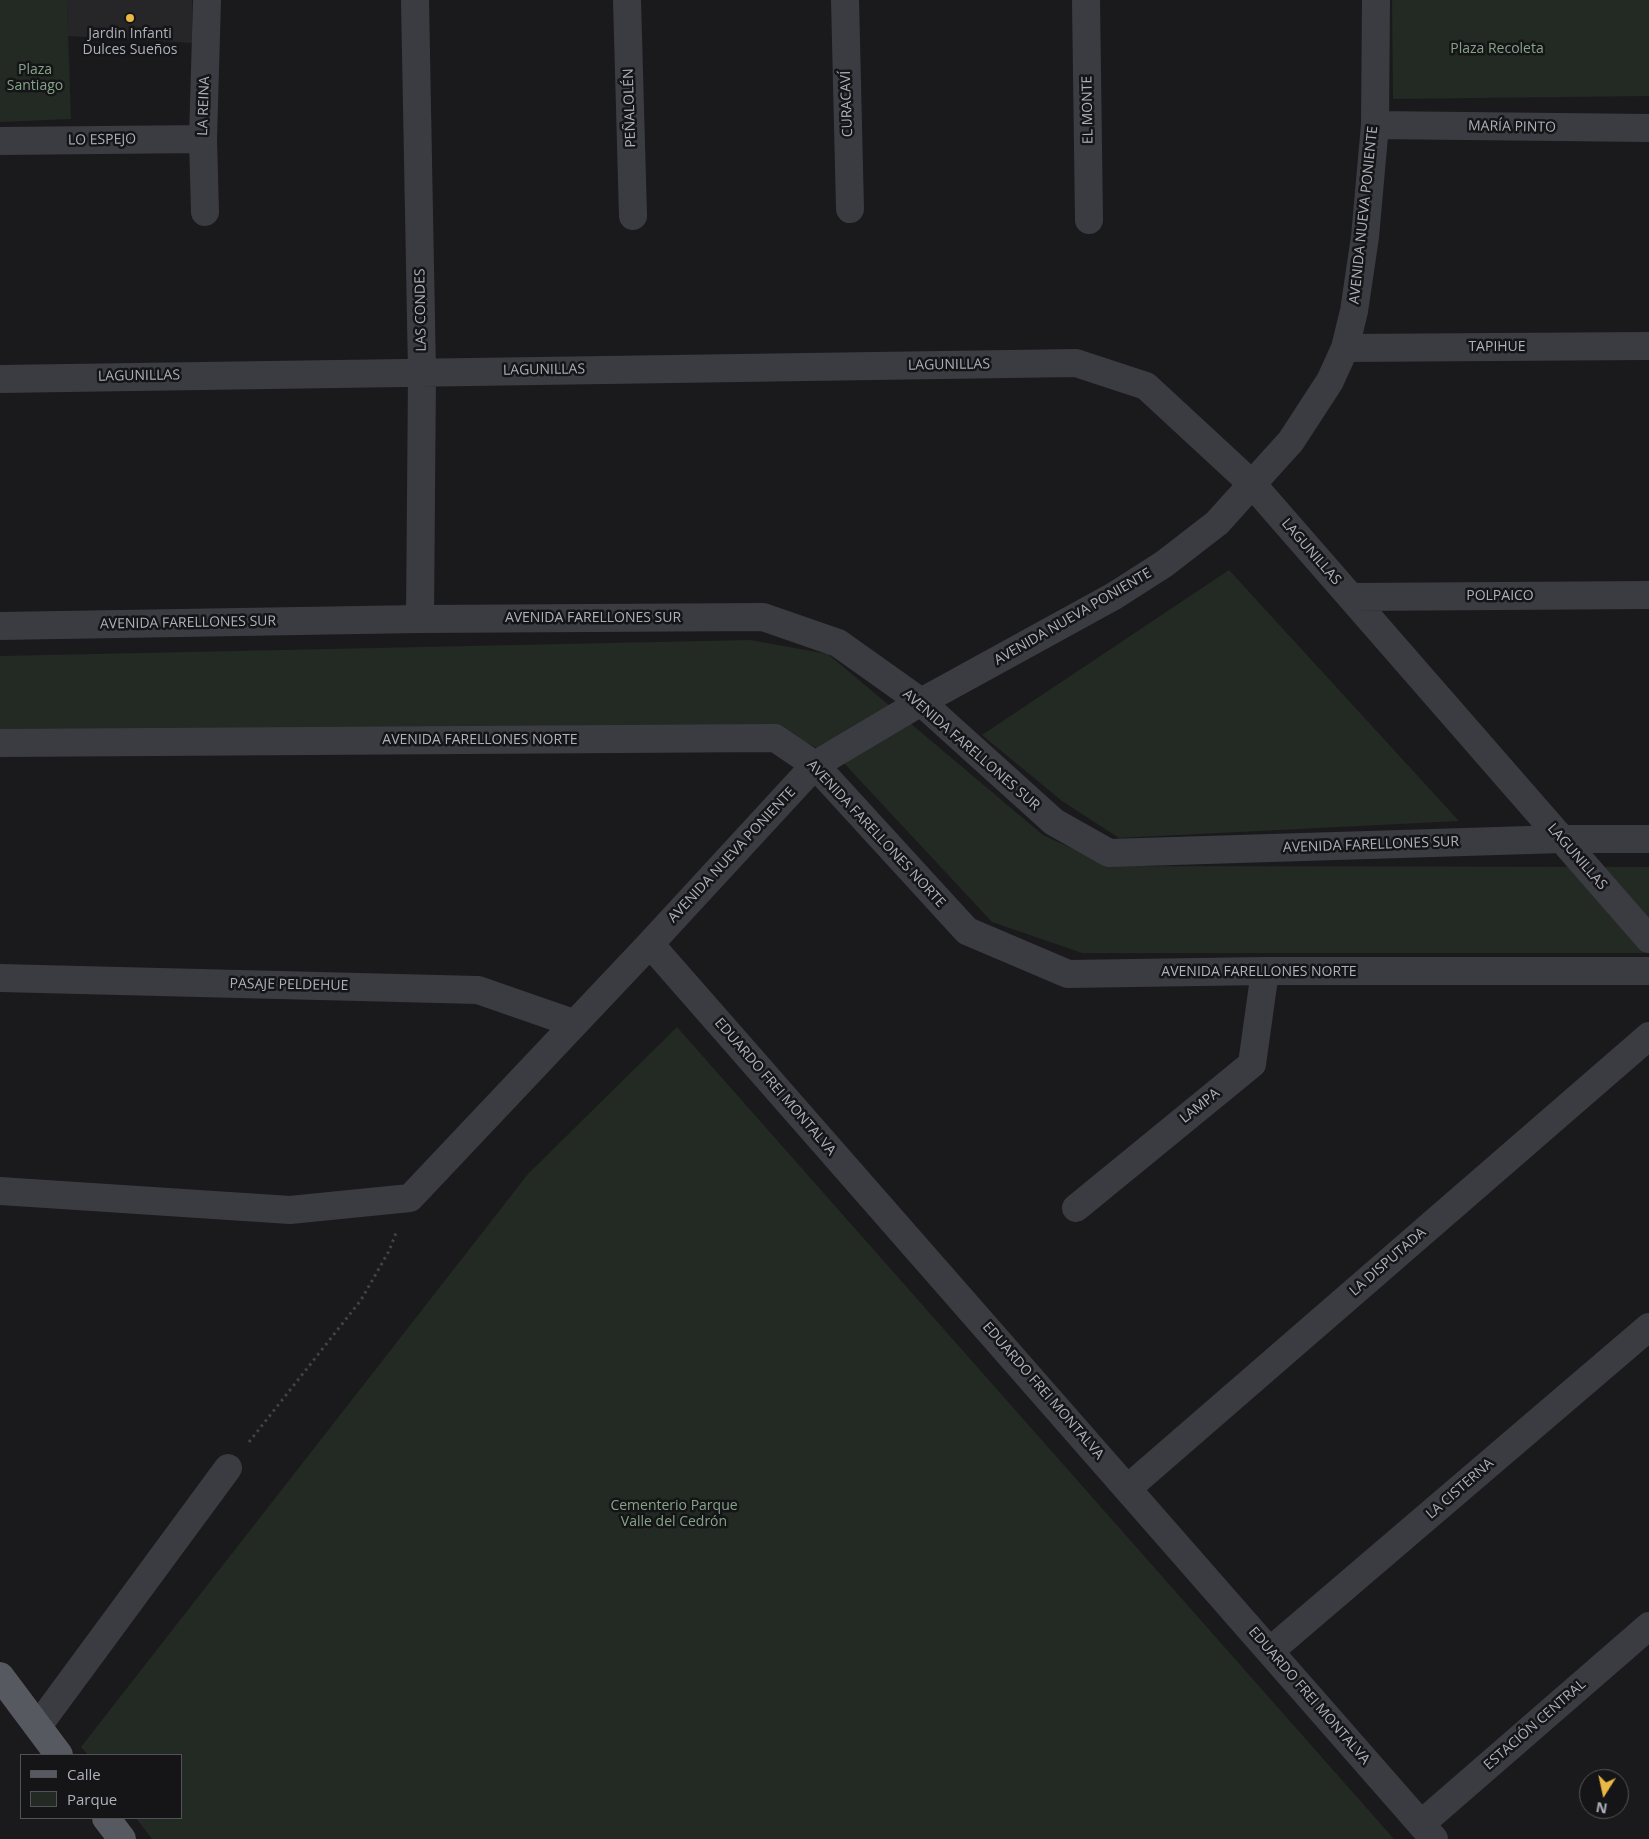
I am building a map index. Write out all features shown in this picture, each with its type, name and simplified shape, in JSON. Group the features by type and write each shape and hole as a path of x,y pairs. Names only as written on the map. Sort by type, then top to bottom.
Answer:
{"main road":[{"path":"0,1676 58,1754"},
{"path":"107,1819 122,1839"}],"street":[{"name":"LA REINA","path":"205,212 203,139 207,0"},
{"name":"LAS CONDES","path":"415,0 422,372 420,619"},
{"name":"PEÑALOLÉN","path":"627,0 633,216"},
{"name":"CURACAVÍ","path":"844,0 850,209"},
{"name":"EL MONTE","path":"1086,0 1089,220"},
{"name":"AVENIDA NUEVA PONIENTE","path":"410,1198 573,1023 650,944 815,765 921,702 1114,596 1164,564 1217,523 1291,441 1330,381 1346,348 1354,311 1364,246 1375,125 1376,0"},
{"name":"MARÍA PINTO","path":"1375,125 1649,128"},
{"name":"LO ESPEJO","path":"0,141 203,139"},
{"name":"TAPIHUE","path":"1346,348 1649,346"},
{"name":"LAGUNILLAS","path":"0,378 1076,363 1146,386 1253,485 1649,939"},
{"name":"POLPAICO","path":"1351,597 1649,595"},
{"name":"AVENIDA FARELLONES SUR","path":"0,626 420,619 763,617 838,643 921,702 1054,822 1109,853 1649,839"},
{"name":"AVENIDA FARELLONES NORTE","path":"0,743 775,738 815,765 967,931 1068,974 1265,971 1649,971"},
{"name":"EDUARDO FREI MONTALVA","path":"650,944 1427,1831"},
{"name":"LAMPA","path":"1076,1208 1252,1064 1265,971"},
{"name":"PASAJE PELDEHUE","path":"0,978 478,990 573,1023"},
{"name":"LA DISPUTADA","path":"1128,1488 1649,1036"},
{"path":"0,1191 290,1210 410,1198"},
{"name":"LA CISTERNA","path":"1270,1651 1649,1327"},
{"path":"38,1726 228,1468"},
{"name":"ESTACIÓN CENTRAL","path":"1427,1831 1649,1626"}],"path":[{"path":"228,1468 361,1300 389,1251 410,1198"}],"shaded area":[{"name":"Jardin Infanti Dulces Sueños","path":"67,0 192,0 192,43 68,36"}],"green space":[{"name":"Plaza Santiago","path":"0,0 67,0 71,119 0,122"},
{"name":"Plaza Recoleta","path":"1392,0 1649,0 1649,96 1393,99"},
{"path":"1229,570 1459,821 1119,838 1062,801 982,735"},
{"path":"750,640 828,654 1043,835 1110,866 1649,867 1649,953 1082,953 992,922 841,760 777,728 0,733 0,656"},
{"name":"Cementerio Parque Valle del Cedrón","path":"677,1027 1394,1839 152,1839 137,1819 182,1819 182,1754 87,1754 81,1747 528,1174"}],"place":[{"name":"Jardin Infanti Dulces Sueños","path":"130,18"}]}
